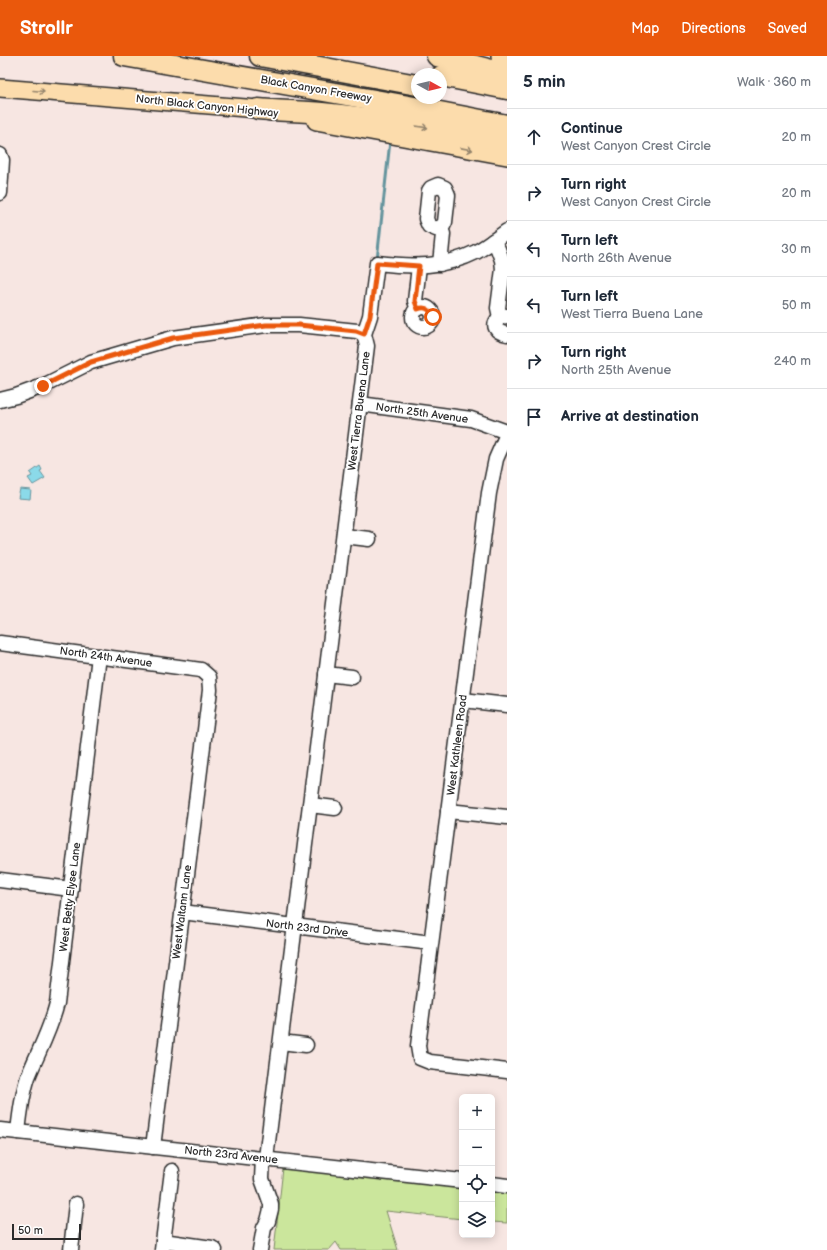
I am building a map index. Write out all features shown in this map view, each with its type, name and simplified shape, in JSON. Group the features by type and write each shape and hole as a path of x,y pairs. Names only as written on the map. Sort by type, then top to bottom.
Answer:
{"highway":[{"name":"Black Canyon Freeway","path":"124,56 409,106 507,125"},
{"path":"190,56 411,95"},
{"path":"260,56 411,84"},
{"path":"325,56 411,71"},
{"path":"437,56 507,74"},
{"path":"447,77 507,89"},
{"path":"447,90 507,101"},
{"path":"447,101 507,112"},
{"path":"258,109 321,113 507,140"}],"main road":[{"path":"500,56 507,58"},
{"name":"North Black Canyon Highway","path":"0,88 258,109 507,156"}],"street":[{"path":"0,155 2,160 0,193"},
{"path":"440,228 443,234 440,264"},
{"path":"418,309 415,301 419,266 451,262 476,252 507,231"},
{"path":"493,241 502,260 503,269 498,308 503,316 496,321 496,328 500,333 507,334"},
{"name":"West Tierra Buena Lane","path":"260,1250 264,1228 271,1210 271,1204 262,1179 281,1042 360,404 367,346 364,334 370,316 377,263 419,266"},
{"path":"0,400 43,386 91,362 173,338 266,325 299,325 356,331 364,334"},
{"name":"North 25th Avenue","path":"360,404 471,419 507,433"},
{"name":"West Kathleen Road","path":"507,433 496,459 489,494 418,1046 420,1058 430,1062 507,1070"},
{"path":"344,536 369,539"},
{"name":"North 24th Avenue","path":"0,643 201,670 209,677"},
{"name":"West Betty Elyse Lane","path":"18,1132 23,1094 28,1078 51,1023 57,1003 99,656"},
{"path":"326,674 352,677"},
{"name":"West Waltann Lane","path":"153,1147 210,690 209,677"},
{"path":"463,700 507,705"},
{"path":"310,805 335,808"},
{"path":"448,811 507,817"},
{"path":"0,880 71,889"},
{"name":"North 23rd Drive","path":"182,912 431,943"},
{"path":"281,1042 306,1045"},
{"name":"North 23rd Avenue","path":"0,1130 265,1158 459,1181"},
{"path":"172,1171 162,1246 212,1248 215,1250"},
{"path":"495,1184 507,1186"},
{"path":"71,1250 76,1204"}],"green space":[{"path":"283,1168 459,1188 459,1219 386,1211 398,1250 341,1250 336,1242 329,1250 274,1250"},
{"path":"495,1191 507,1193 507,1223 495,1222"}],"water":[{"path":"40,466 42,470 40,471 45,478 33,485 28,478 32,476 30,473"},
{"path":"20,489 31,490 30,499 18,498"}],"waterway":[{"path":"377,260 390,141"}],"route":[{"path":"43,386 91,362 173,338 266,325 299,325 356,331 364,334 370,316 377,263 419,266 415,301 418,309 423,307 428,308 433,317"}]}
